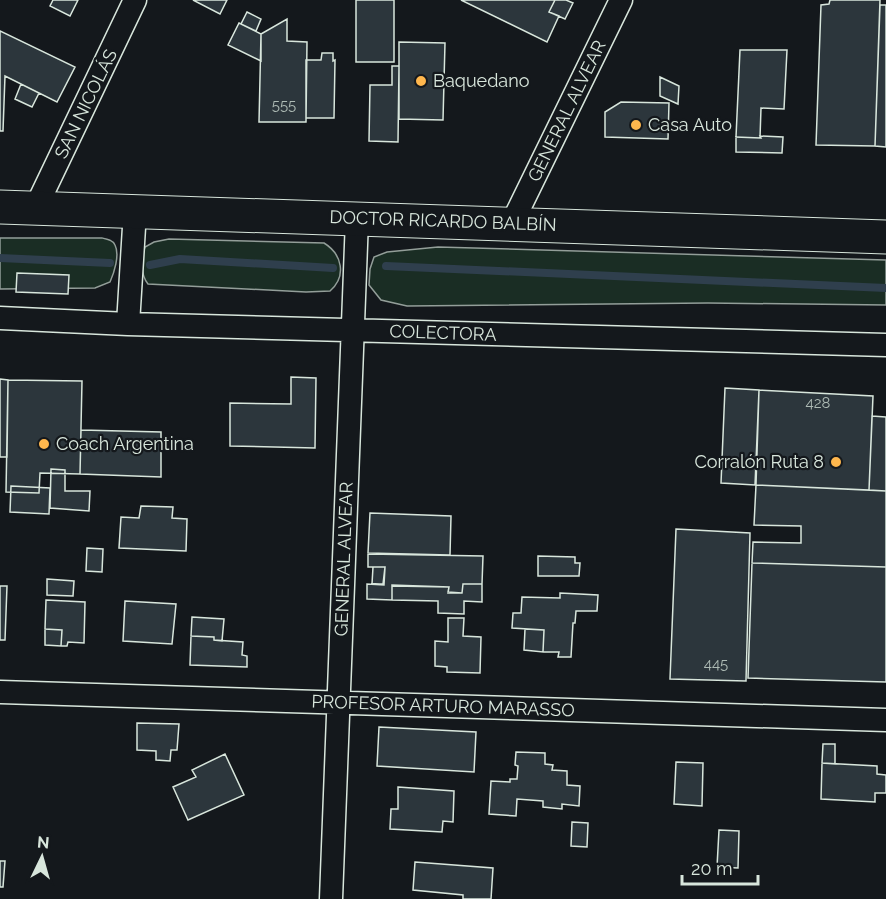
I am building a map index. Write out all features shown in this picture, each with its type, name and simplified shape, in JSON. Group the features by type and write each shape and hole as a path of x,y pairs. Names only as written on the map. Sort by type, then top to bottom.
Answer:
{"main road":[{"name":"DOCTOR RICARDO BALBÍN","path":"0,207 886,237"}],"street":[{"name":"SAN NICOLÁS","path":"36,207 135,0"},
{"name":"GENERAL ALVEAR","path":"512,223 621,0"},
{"path":"128,324 135,211"},
{"name":"GENERAL ALVEAR","path":"331,899 357,219"},
{"name":"COLECTORA","path":"0,318 128,324 886,345"},
{"name":"PROFESOR ARTURO MARASSO","path":"0,692 886,720"}],"green space":[{"path":"0,238 102,238 110,240 116,249 115,269 110,282 95,288 0,289"},
{"path":"169,239 324,243 338,259 339,279 330,291 306,292 148,284 142,266 145,247 154,242"},
{"path":"438,247 886,260 886,305 708,303 407,306 381,300 369,285 370,269 374,257 387,252"}],"building":[{"path":"53,0 78,0 70,16 50,6"},
{"path":"193,0 227,0 220,14"},
{"path":"356,0 394,0 394,62 356,62"},
{"path":"461,0 555,0 549,12 559,16 547,42"},
{"path":"555,0 566,0 573,3 565,19 549,12"},
{"path":"830,0 880,0 875,146 816,145 821,5 829,4"},
{"path":"880,5 886,5 886,147 875,146"},
{"path":"247,12 261,19 256,31 241,24"},
{"path":"287,19 287,41 307,42 306,122 259,122 261,34"},
{"path":"239,23 261,34 261,61 228,45"},
{"path":"0,31 75,67 57,102 5,76 3,131 0,131"},
{"name":"Baquedano","path":"399,42 445,43 443,120 399,119"},
{"path":"740,50 787,50 784,109 761,108 760,138 736,137"},
{"path":"322,53 333,53 333,61 335,60 334,118 306,118 306,60 321,60"},
{"path":"392,66 399,66 398,142 369,141 370,85 392,85"},
{"path":"660,77 679,86 678,104 660,96"},
{"path":"21,84 39,93 32,107 15,99"},
{"path":"621,102 669,103 668,139 605,137 605,112"},
{"path":"760,136 783,137 782,153 736,152 736,137 761,138"},
{"path":"17,273 69,275 68,294 16,292"},
{"path":"291,377 316,378 315,448 230,446 230,403 291,404"},
{"path":"0,379 8,380 7,457 0,457"},
{"name":"Coach Argentina","path":"8,380 82,381 80,474 40,473 39,493 6,492"},
{"path":"725,388 759,390 755,485 721,483"},
{"path":"759,390 873,396 869,490 756,485"},
{"path":"872,416 886,417 886,491 869,490"},
{"path":"81,430 161,432 161,477 80,474"},
{"path":"51,469 65,470 65,491 90,491 89,511 50,508"},
{"path":"756,485 886,491 886,567 752,563 753,542 801,543 801,526 754,525"},
{"path":"11,486 50,488 49,514 10,512"},
{"path":"141,506 173,507 172,518 187,519 186,551 119,548 121,517 139,518"},
{"path":"370,513 451,516 450,555 368,553"},
{"path":"676,529 750,533 746,681 670,679"},
{"path":"87,548 103,549 102,572 86,571"},
{"path":"368,554 483,556 482,584 463,584 462,593 448,592 449,587 392,585 392,600 367,599 367,584 384,585 385,567 368,567"},
{"path":"538,556 575,557 575,563 580,563 579,576 538,576"},
{"path":"752,563 886,567 886,682 748,678"},
{"path":"373,567 385,567 383,584 372,584"},
{"path":"47,579 74,581 73,596 47,595"},
{"path":"463,584 482,584 482,602 464,601 464,614 438,613 438,601 392,600 392,586 449,587 448,593 462,593"},
{"path":"0,586 7,586 5,640 0,640"},
{"path":"560,593 598,595 597,611 576,611 571,657 558,657 559,652 543,652 544,630 512,628 513,613 521,613 522,597 560,598"},
{"path":"46,600 85,602 84,643 68,642 67,646 61,646 62,630 45,629"},
{"path":"125,601 176,604 172,644 123,641"},
{"path":"192,617 224,619 222,641 214,640 214,637 191,636"},
{"path":"448,618 464,618 463,636 481,637 480,673 447,672 447,667 435,666 435,641 448,642"},
{"path":"45,629 62,630 61,646 45,645"},
{"path":"525,629 544,630 543,652 524,650"},
{"path":"191,636 243,642 242,655 247,656 247,667 190,665"},
{"path":"137,723 179,724 177,750 171,750 170,761 156,760 156,751 137,750"},
{"path":"379,727 476,732 474,772 377,766"},
{"path":"823,744 835,744 835,764 822,763"},
{"path":"516,752 545,753 545,764 553,765 552,770 567,771 567,785 580,786 579,806 562,804 562,809 543,807 543,801 517,799 516,816 489,814 491,781 510,782 510,779 517,779"},
{"path":"225,754 244,795 188,820 173,787 196,777 192,770"},
{"path":"676,762 703,763 702,806 674,804"},
{"path":"822,763 877,766 877,774 886,775 886,793 875,793 875,802 821,799"},
{"path":"398,787 454,791 453,822 443,821 442,832 390,829 391,809 398,809"},
{"path":"572,822 588,823 587,847 571,846"},
{"path":"719,830 739,831 738,868 717,867"},
{"path":"0,861 5,861 3,887 0,887"},
{"path":"415,862 493,868 491,899 463,899 463,895 413,890"}],"waterway":[{"path":"0,258 110,263"},
{"path":"150,265 180,259 333,268"},
{"path":"386,266 886,288"}],"place":[{"name":"Baquedano","path":"421,81"},
{"name":"Casa Auto","path":"636,125"},
{"name":"Coach Argentina","path":"44,444"},
{"name":"Corralón Ruta 8","path":"836,462"}]}
